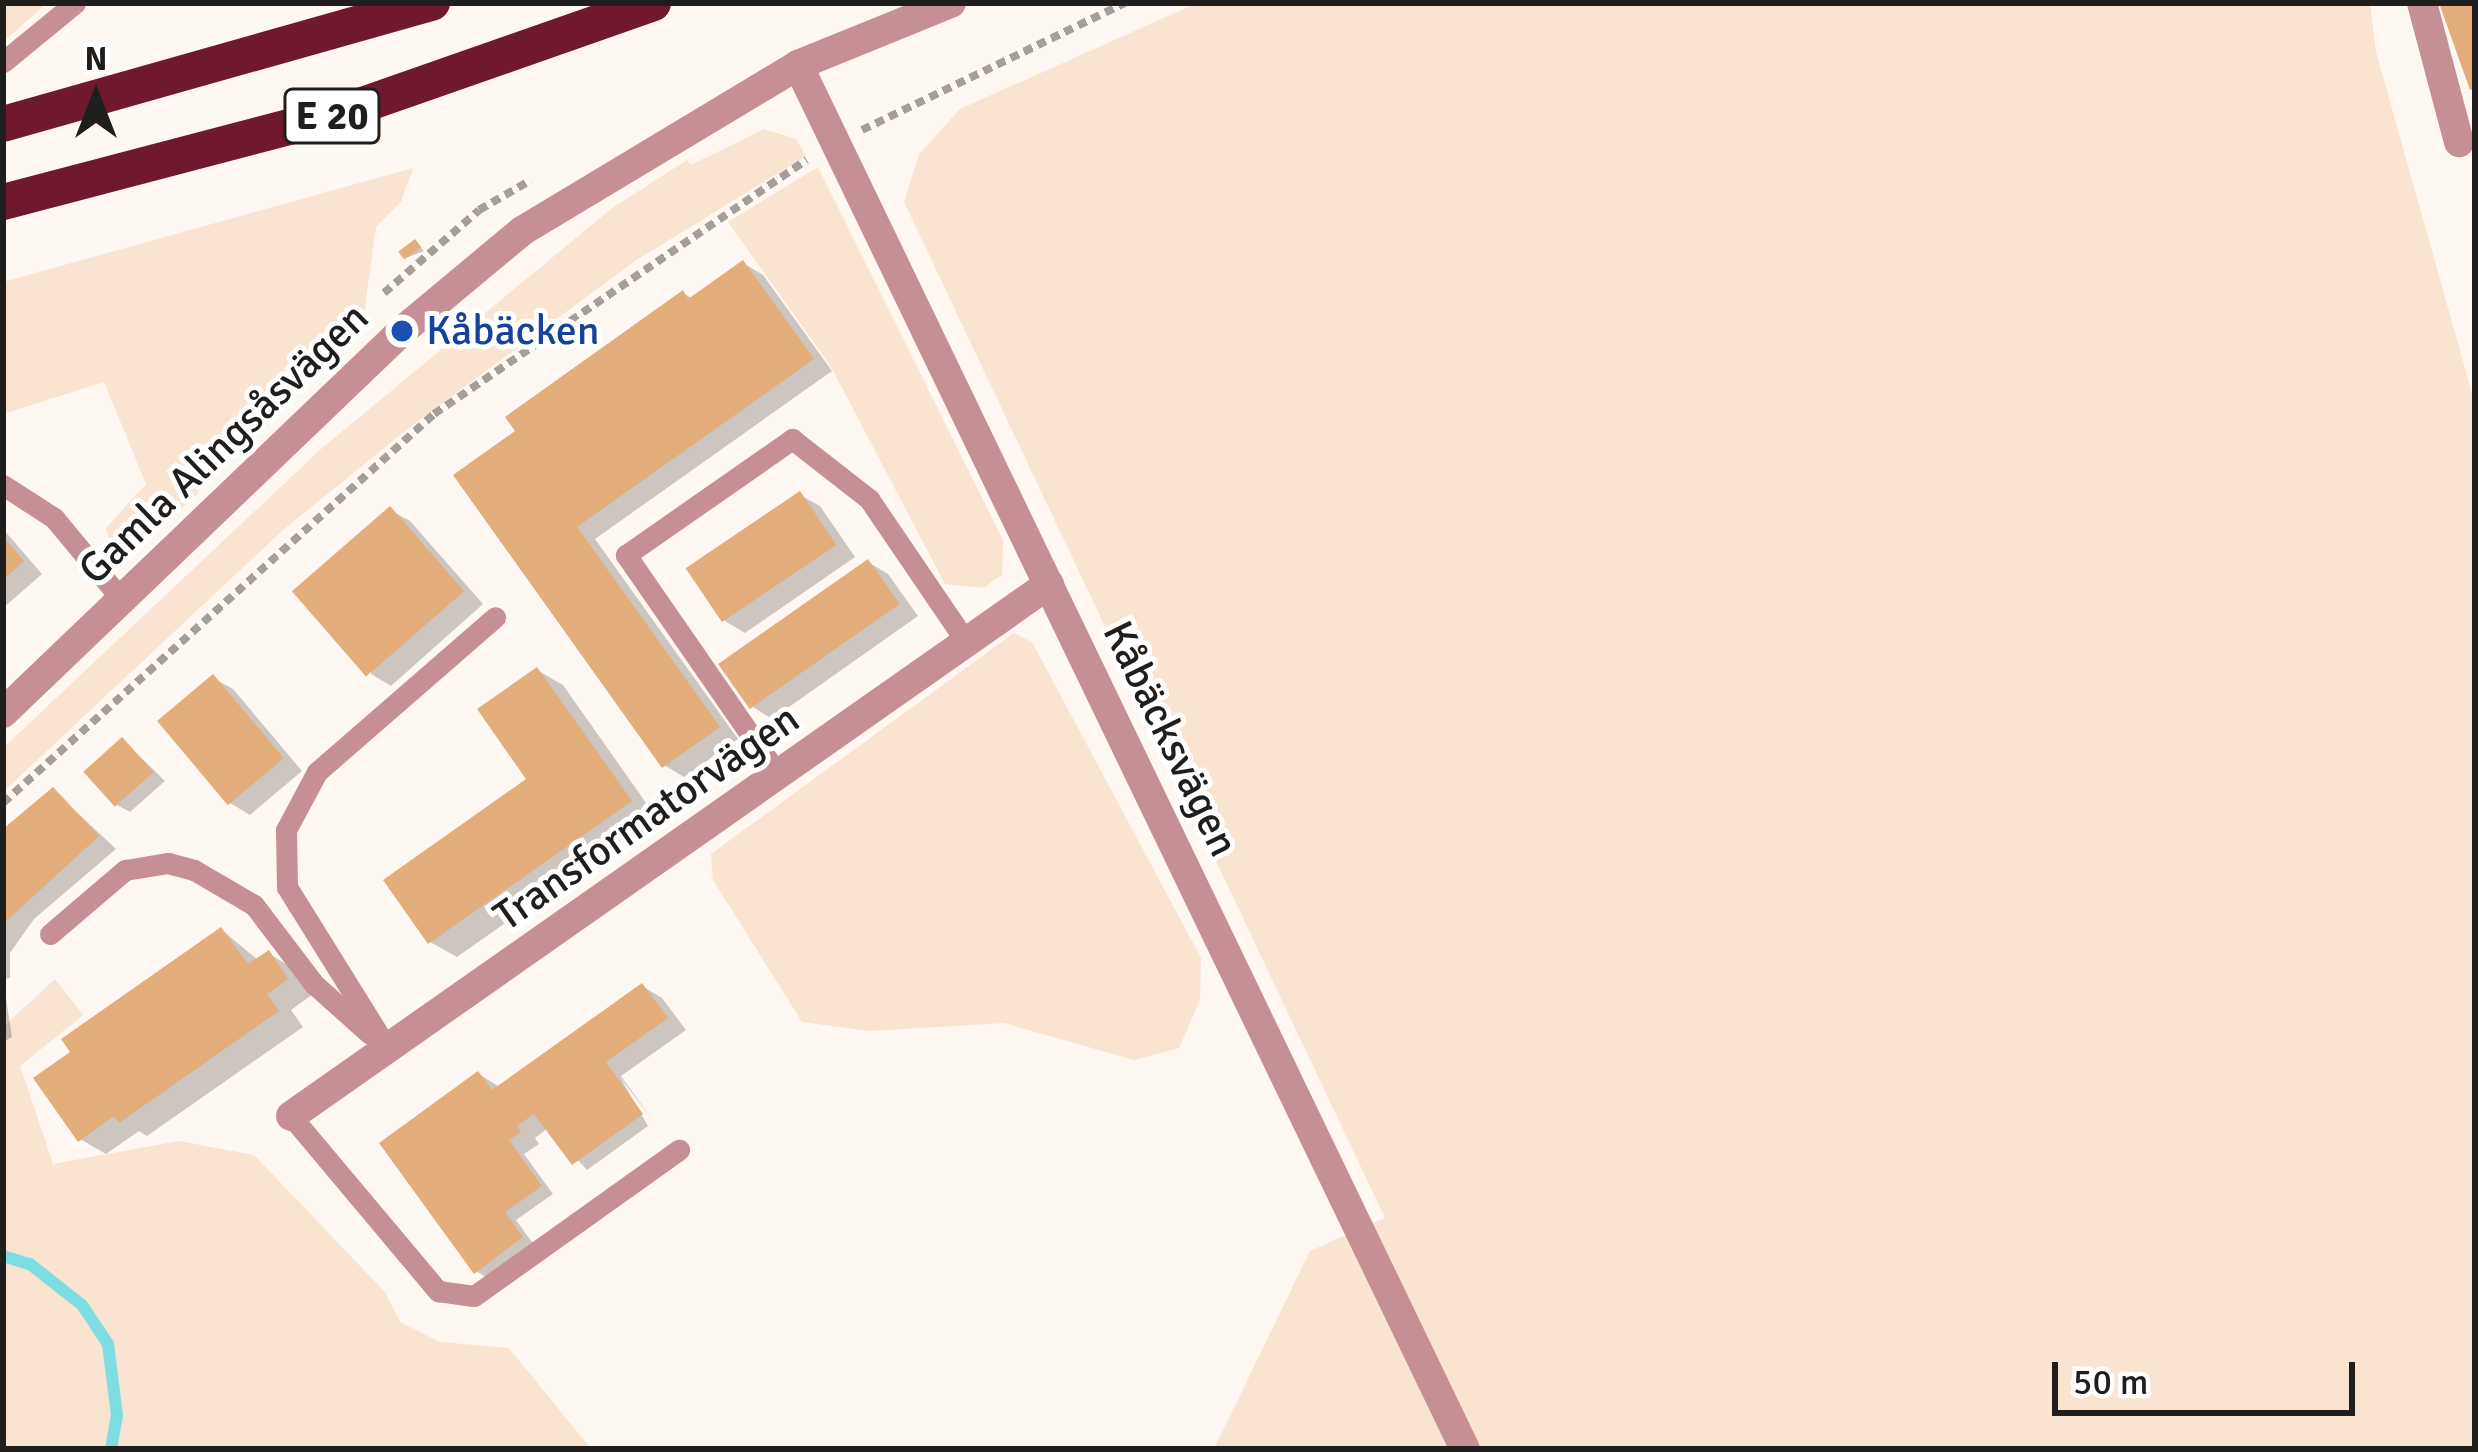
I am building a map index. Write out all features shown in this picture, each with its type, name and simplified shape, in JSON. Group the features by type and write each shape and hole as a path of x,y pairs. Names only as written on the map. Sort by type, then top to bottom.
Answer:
{"highway":[{"name":"E 20","path":"3,124 432,3"},
{"name":"E 20","path":"3,202 334,115 653,3"}],"street":[{"name":"Gamla Alingsåsvägen","path":"3,713 402,331 522,231 798,65 951,3"},
{"path":"2422,3 2459,142"},
{"name":"Kåbäcksvägen","path":"798,65 1465,1449"},
{"name":"Transformatorvägen","path":"291,1116 1049,584"}],"lane":[{"path":"3,62 76,3"},
{"path":"779,776 626,555 792,439 869,500 967,643"},
{"path":"3,485 54,518 123,601"},
{"path":"389,1051 287,887 286,830 317,772 495,617"},
{"path":"50,934 125,870 168,863 194,870 254,905 314,984 389,1051"},
{"path":"291,1116 438,1291 474,1296 680,1150"}],"path":[{"path":"3,803 434,414 739,200 836,143 1125,3"}],"shaded area":[{"path":"3,3 47,3 3,42"},
{"path":"1197,3 2370,3 2376,52 2475,404 2475,1449 1214,1449 1310,1251 1385,1218 904,202 919,154 960,109"},
{"path":"764,129 796,139 806,156 635,261 410,427 283,530 3,792 3,748 321,449 611,209 687,160 691,165"},
{"path":"818,167 1003,540 1002,575 983,588 945,584 830,365 728,222"},
{"path":"413,168 401,202 376,227 364,314 259,435 145,543 131,553 111,551 106,528 146,484 104,382 3,414 3,282"},
{"path":"1014,633 1032,642 1201,958 1200,1000 1179,1048 1134,1060 1004,1023 870,1031 802,1022 713,880 711,854"},
{"path":"55,979 83,1015 20,1066 53,1164 179,1141 254,1155 385,1292 400,1322 440,1342 509,1348 591,1449 3,1449 3,1027"}],"building":[{"path":"2439,3 2475,3 2475,88 2470,90"},
{"path":"415,239 421,247 404,260 398,252"},
{"path":"743,260 814,359 577,527 720,727 662,768 453,475 515,431 505,417 683,290 688,299"},
{"path":"800,491 836,545 722,622 686,568"},
{"path":"390,506 464,591 366,677 292,591"},
{"path":"3,537 24,561 3,580"},
{"path":"868,559 900,604 750,709 718,664"},
{"path":"537,667 632,801 428,944 383,880 526,779 477,709"},
{"path":"213,674 284,758 228,805 157,721"},
{"path":"122,737 153,772 115,807 83,772"},
{"path":"53,787 99,836 3,924 3,829"},
{"path":"221,927 248,964 269,950 288,979 267,994 279,1011 119,1123 114,1116 78,1142 33,1078 70,1052 61,1039"},
{"path":"642,983 668,1018 606,1062 643,1114 572,1165 534,1114 517,1126 521,1132 509,1140 542,1186 505,1212 523,1237 474,1274 379,1143 478,1071 492,1090"}],"waterway":[{"path":"3,1256 30,1264 82,1305 108,1344 117,1415 111,1449"}],"place":[{"name":"Kåbäcken","path":"402,331"}]}
